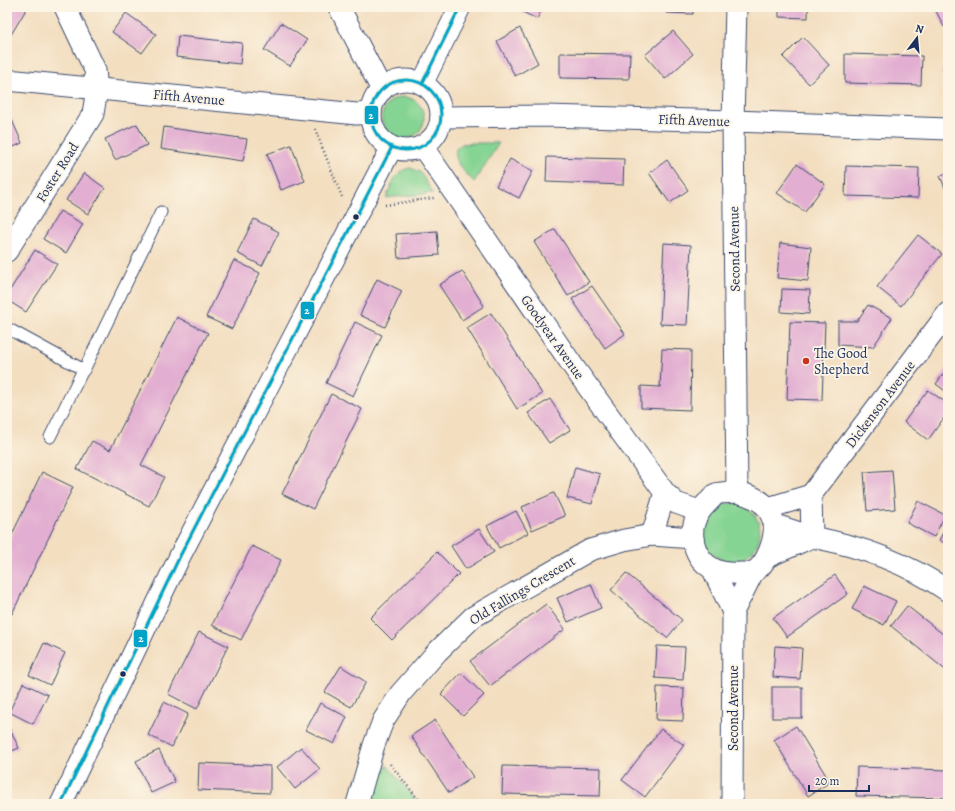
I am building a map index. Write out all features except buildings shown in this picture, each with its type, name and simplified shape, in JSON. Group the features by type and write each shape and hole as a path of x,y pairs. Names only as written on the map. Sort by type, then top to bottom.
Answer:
{"street":[{"name":"Foster Road","path":"7,251 93,114 97,89 95,70 65,7"},
{"path":"339,7 382,90"},
{"path":"422,84 460,7"},
{"name":"Second Avenue","path":"736,7 733,121 737,492"},
{"name":"Fifth Avenue","path":"7,80 357,114 371,113"},
{"path":"401,81 412,81 422,84 430,90 440,107 441,117 438,129 431,139 422,146 402,150 383,142 376,134 372,124 371,113 376,97 382,90 390,84 401,81"},
{"name":"Fifth Avenue","path":"441,117 546,116 948,129"},
{"name":"Goodyear Avenue","path":"422,146 575,369 665,493 676,503 699,511"},
{"path":"60,804 180,556 392,147"},
{"name":"Dickenson Avenue","path":"811,495 948,313"},
{"path":"771,517 772,544 767,557 760,567 753,572 733,574 713,570 702,561 695,548 693,538 694,521 699,511 716,494 737,492 755,498 771,517 812,537 856,548 902,564 948,591"},
{"path":"652,535 665,493"},
{"path":"771,517 811,495 812,537"},
{"name":"Old Fallings Crescent","path":"357,804 374,745 383,721 401,693 437,652 473,616 590,550 624,540 652,535 693,538"},
{"path":"767,557 812,537"},
{"name":"Second Avenue","path":"713,570 733,612 732,804"},
{"name":"Second Avenue","path":"733,612 753,572"}],"lane":[{"path":"50,437 161,212"},
{"path":"7,328 83,370"}],"path":[{"path":"307,108 357,216 456,196"},
{"path":"374,745 422,804"}],"green space":[{"path":"399,97 407,97 415,100 421,106 424,118 421,130 415,136 407,139 399,139 391,136 385,130 382,122 382,114 385,106 391,100"},
{"path":"499,143 474,182 460,167 456,159 456,149 462,144"},
{"path":"410,168 420,172 433,193 386,198 397,175 400,172"},
{"path":"725,503 737,503 752,511 760,526 760,538 752,553 737,561 725,561 710,553 702,538 702,526 710,511"},
{"path":"387,765 419,804 372,804 372,794"}],"transit line":[{"name":"2","path":"422,84 460,7"},
{"name":"2","path":"406,80 425,86 435,96 441,115 435,134 425,144 406,150 387,144 377,134 371,115 377,96 387,86 406,80"},
{"name":"2","path":"61,804 180,556 392,147"}],"place":[{"name":"The Good Shepherd","path":"806,361"}]}
